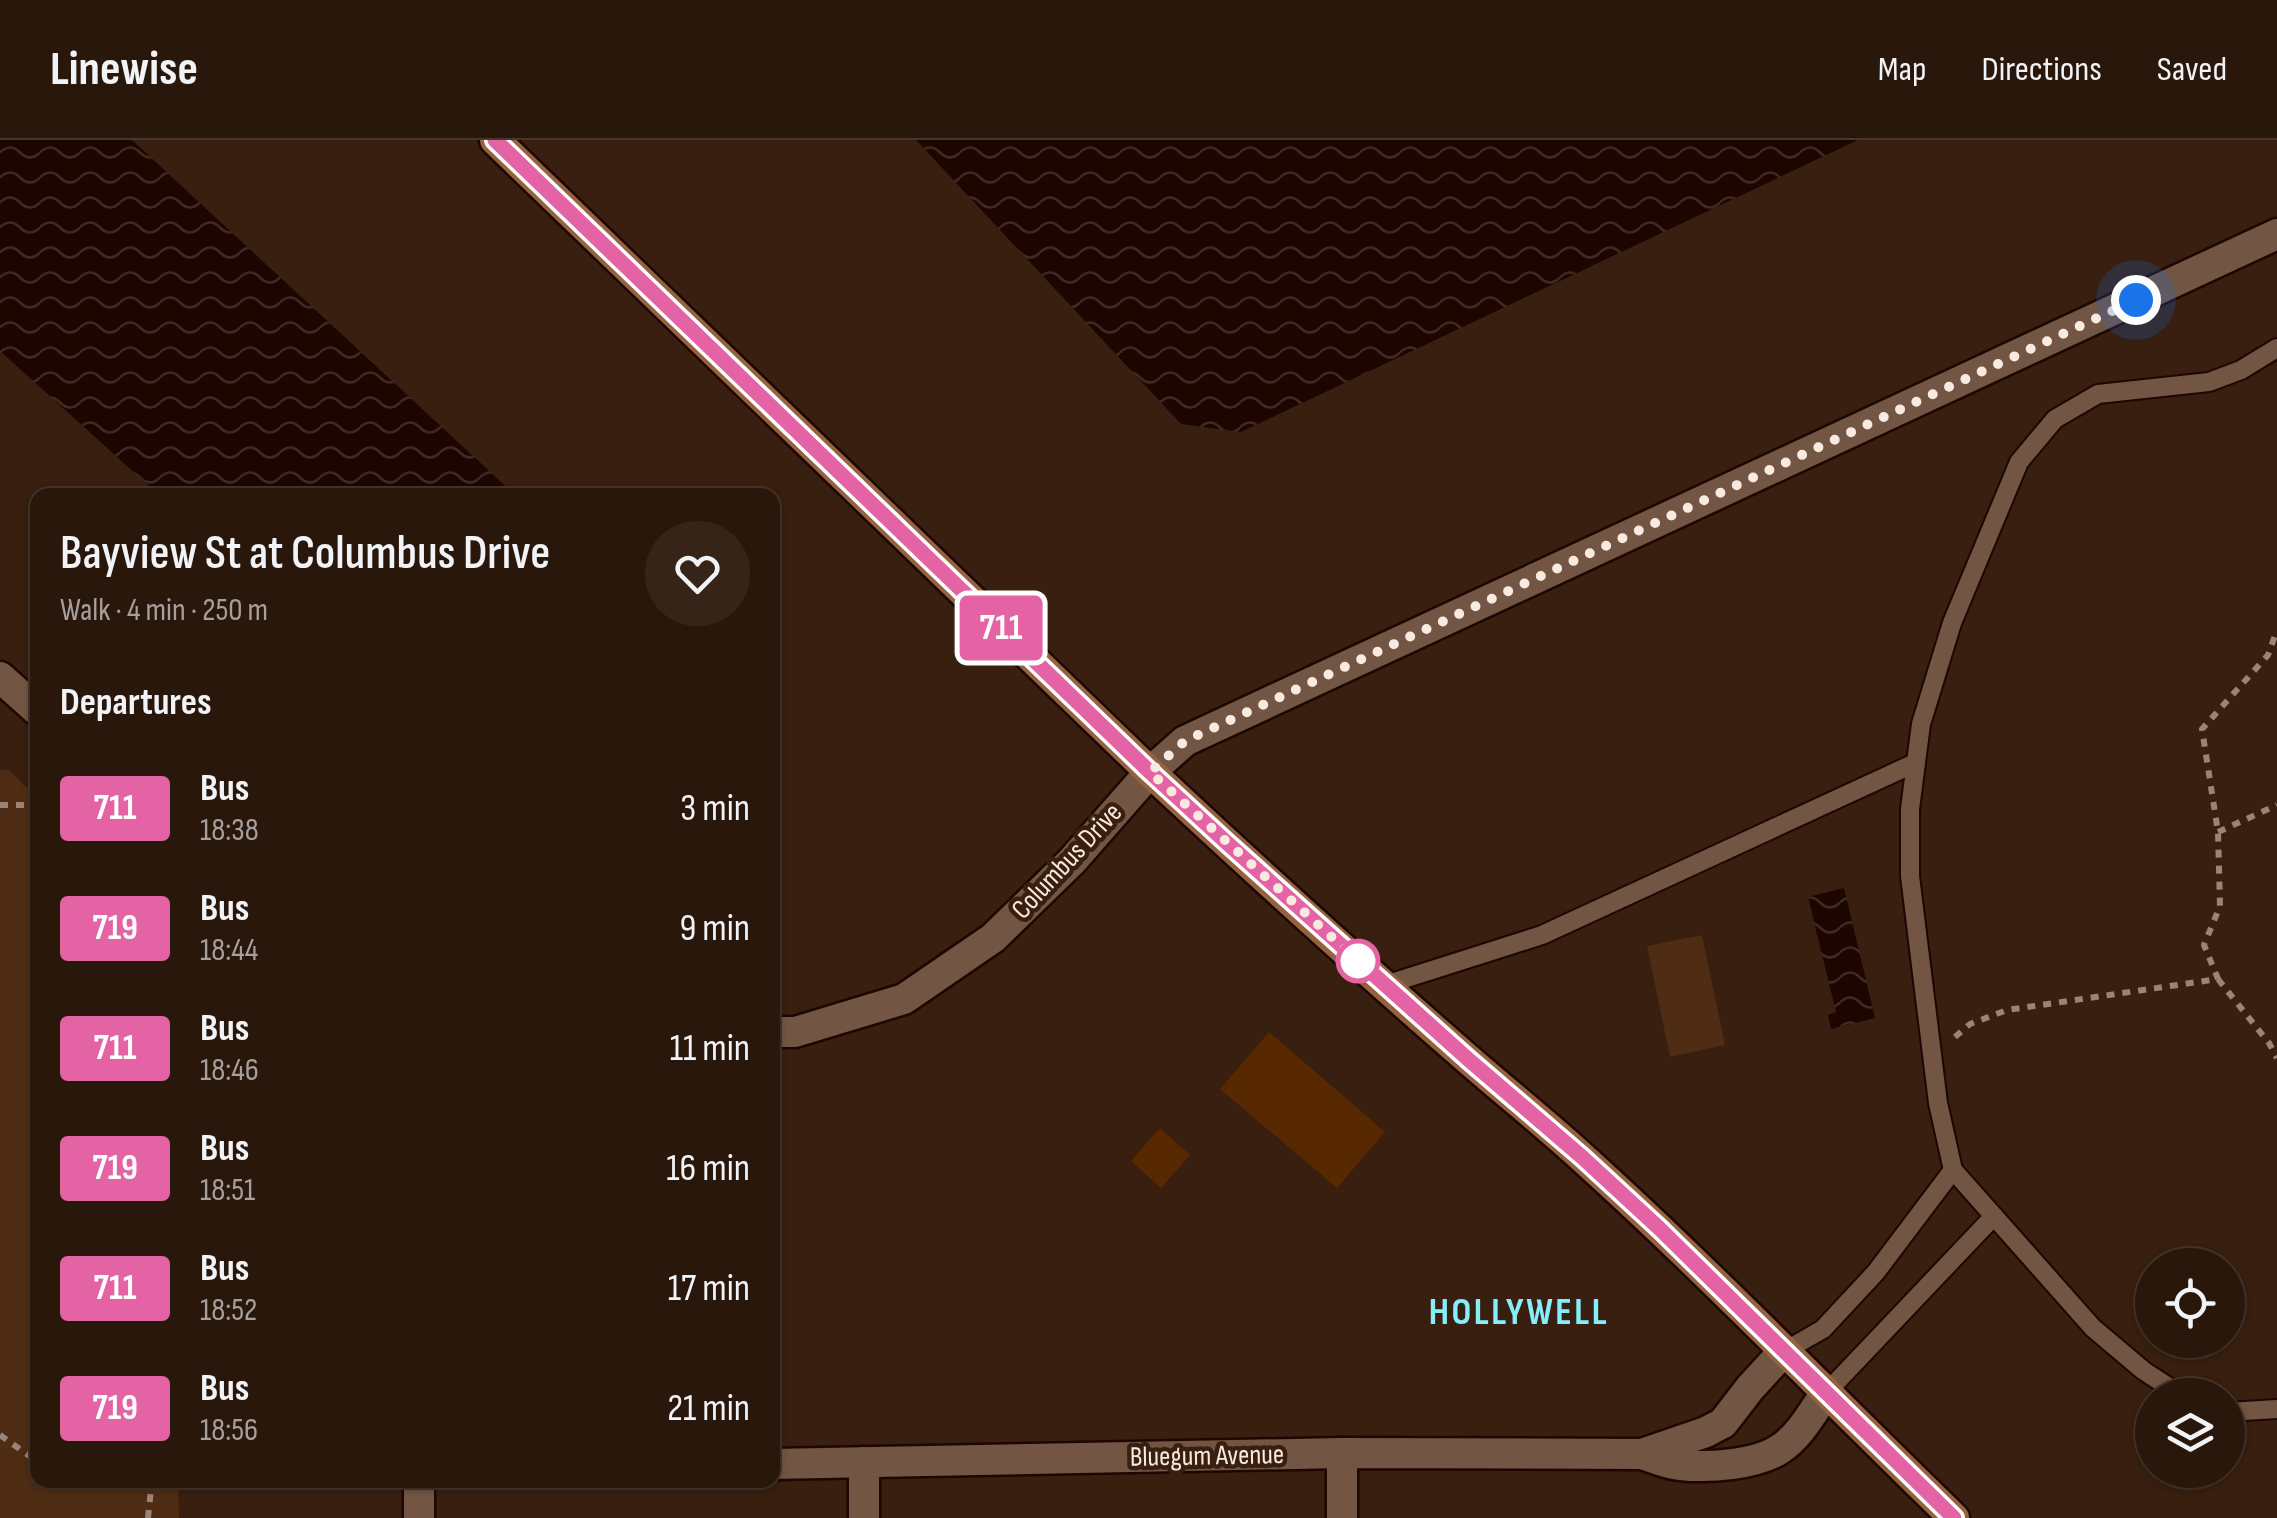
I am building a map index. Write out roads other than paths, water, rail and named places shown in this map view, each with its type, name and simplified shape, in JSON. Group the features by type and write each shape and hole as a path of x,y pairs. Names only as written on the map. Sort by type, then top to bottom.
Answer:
{"main road":[{"path":"496,140 1150,772 1686,1253 1954,1518"}],"street":[{"name":"Columbus Drive","path":"780,1032 794,1032 904,1000 994,938 1072,861 1150,772 1185,741 2277,234"},
{"path":"0,676 30,704"},
{"path":"1642,1454 1723,1423 1783,1352"},
{"path":"1642,1454 1678,1465 1757,1459 1780,1449 1798,1433 1826,1394"},
{"path":"1342,1453 1342,1518"},
{"name":"Bluegum Avenue","path":"780,1464 1342,1453 1642,1454"},
{"path":"864,1462 864,1518"},
{"path":"419,1488 419,1518"}],"lane":[{"path":"2156,1378 2093,1328 1953,1170 1938,1102 1910,876 1914,763 1921,724 1952,623 2019,462 2055,420 2098,394 2209,382 2241,370 2277,348"},
{"path":"1385,985 1542,935 1914,763"},
{"path":"1783,1352 1823,1330 1876,1272 1953,1170"},
{"path":"1826,1394 1994,1216"},
{"path":"2245,1411 2277,1409"}],"water":[{"path":"0,140 132,140 507,488 151,488 0,351"},
{"path":"916,140 1858,140 1241,432 1181,424"},
{"path":"1844,888 1875,1018 1831,1029 1828,1015 1836,1012 1808,897"}],"district":[{"name":"HOLLYWELL","path":"1519,1312"}]}
